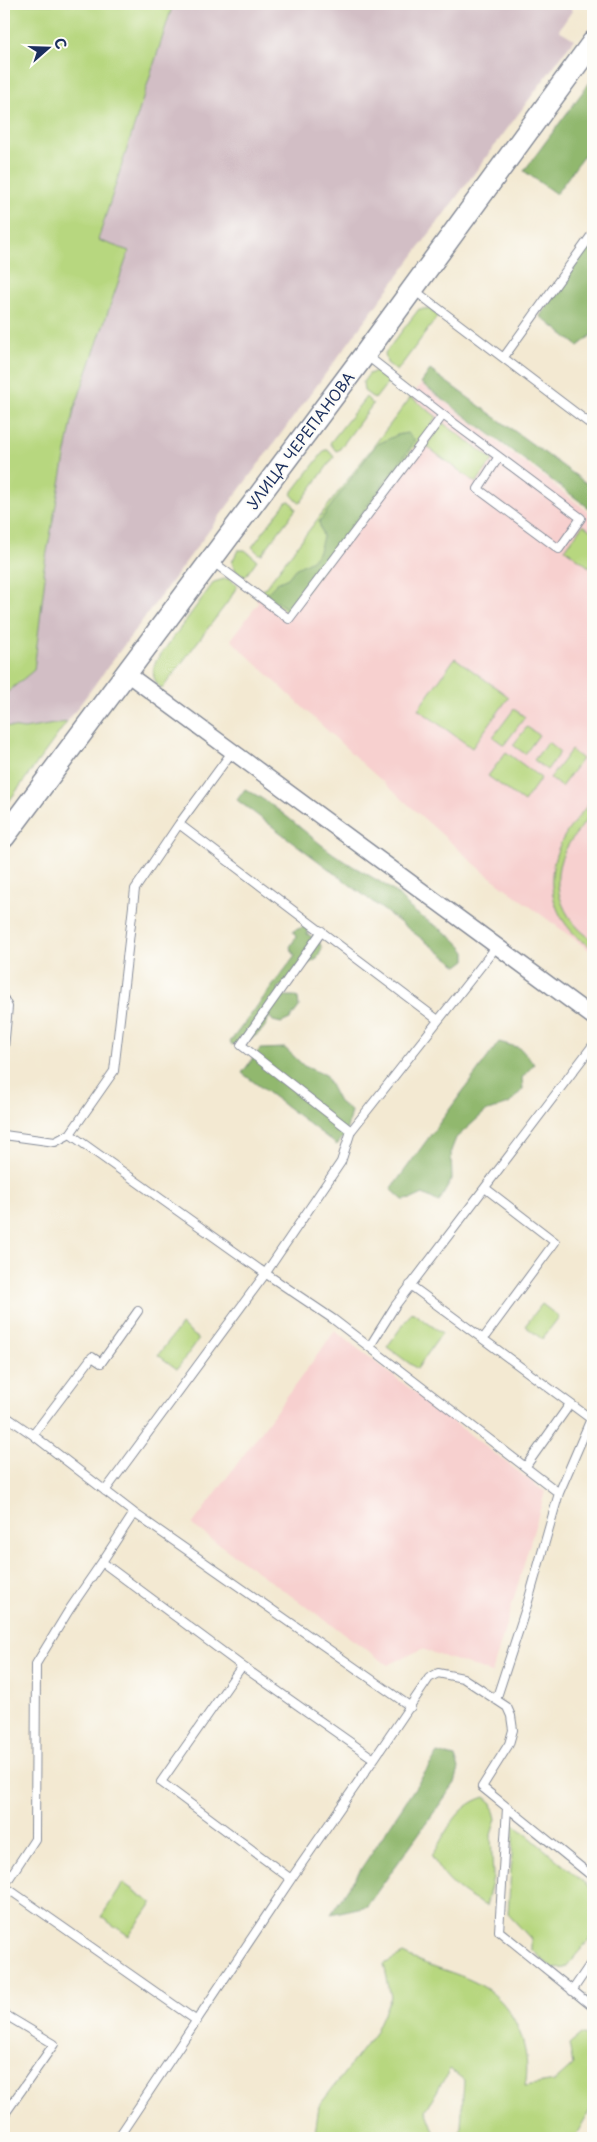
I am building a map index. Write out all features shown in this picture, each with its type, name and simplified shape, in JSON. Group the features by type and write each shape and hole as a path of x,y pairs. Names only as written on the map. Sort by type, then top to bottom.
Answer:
{"main road":[{"name":"УЛИЦА ЧЕРЕПАНОВА","path":"4,836 365,354 593,42"}],"street":[{"path":"126,673 593,1018"}],"lane":[{"path":"504,357 593,233"},
{"path":"412,289 593,426"},
{"path":"365,354 498,458 580,518 559,549 478,489 498,458"},
{"path":"210,559 289,619 443,415"},
{"path":"4,1135 56,1142 70,1134 114,1071 135,889 179,824 232,752"},
{"path":"179,824 438,1020"},
{"path":"322,932 241,1045 351,1132"},
{"path":"105,1491 266,1274 341,1162 351,1132 497,946"},
{"path":"4,999 8,1007 4,1048"},
{"path":"370,1346 410,1285 593,1045"},
{"path":"70,1134 266,1274 334,1319 559,1493"},
{"path":"482,1339 555,1242 485,1188"},
{"path":"410,1285 570,1404 592,1416 559,1493 527,1606 496,1700"},
{"path":"34,1435 92,1356 101,1363 138,1311"},
{"path":"526,1466 570,1404"},
{"path":"4,1416 34,1435 134,1513 410,1707"},
{"path":"134,1513 69,1610 36,1664 35,1839 4,1886 197,2021"},
{"path":"102,1562 242,1666 374,1759"},
{"path":"242,1666 161,1782 291,1879"},
{"path":"118,2138 291,1879 429,1678 438,1674 464,1678 507,1707 511,1716 513,1730 509,1744 482,1787 593,1877"},
{"path":"507,1808 499,1931 593,2007"},
{"path":"572,1991 593,1960"},
{"path":"4,2014 54,2044 4,2115"}],"shaded area":[{"path":"173,4 569,4 572,11 559,30 574,39 67,722 24,729 4,726 4,695 34,670 43,573 74,410 129,251 98,241"},
{"path":"421,384 593,515 593,953 485,873 364,765 231,640 259,602 256,600"},
{"path":"335,1331 545,1492 492,1673 422,1649 388,1665 192,1525"}],"green space":[{"path":"4,4 173,4 98,240 129,251 74,410 43,573 45,577 34,670 4,695"},
{"path":"593,78 593,143 556,194 524,171"},
{"path":"593,240 593,334 578,346 540,316"},
{"path":"419,309 429,309 438,316 397,371 387,363 385,353"},
{"path":"430,370 593,488 593,511 421,383"},
{"path":"374,372 382,374 390,380 375,399 364,391 363,382 369,374"},
{"path":"366,397 373,404 339,450 336,451 330,443"},
{"path":"411,397 437,417 289,614 261,593"},
{"path":"443,423 493,460 476,483 426,446"},
{"path":"407,433 415,440 411,447 289,610 266,594 277,583 288,578 295,569 312,560 319,551 323,537 319,522 376,445 397,435"},
{"path":"325,450 328,450 334,457 301,502 298,502 291,494"},
{"path":"290,501 296,509 262,554 259,554 252,547 286,502"},
{"path":"583,525 593,532 593,570 565,549"},
{"path":"238,550 245,550 257,560 245,577 236,571 232,562"},
{"path":"229,579 237,586 230,599 162,689 154,676 156,661 214,582"},
{"path":"455,658 509,697 472,748 418,709"},
{"path":"514,709 525,717 504,745 493,737"},
{"path":"67,722 4,808 4,726 24,729"},
{"path":"527,727 539,735 525,754 513,745"},
{"path":"548,742 560,752 547,770 534,760"},
{"path":"571,750 582,759 561,787 550,778"},
{"path":"506,752 541,778 524,802 488,776"},
{"path":"245,789 271,805 346,862 397,894 416,913 456,940 466,952 466,960 458,966 237,800"},
{"path":"593,798 587,818 567,847 561,860 558,886 565,910 582,932 593,940 593,948 578,938 558,911 553,896 552,881 553,864 559,848 567,832"},
{"path":"308,925 307,934 319,941 322,949 317,959 301,967 291,981 277,988 282,996 295,996 298,998 299,1007 290,1019 281,1023 273,1021 269,1016 264,1028 255,1036 232,1045 230,1042 295,956 290,947 296,937 293,931"},
{"path":"499,1042 520,1048 534,1064 522,1078 523,1089 509,1104 485,1112 456,1138 451,1151 452,1179 439,1202 423,1194 412,1199 403,1200 391,1189"},
{"path":"285,1048 304,1066 325,1075 339,1102 351,1111 346,1133 337,1145 242,1073 260,1049"},
{"path":"542,1304 559,1317 542,1339 525,1326"},
{"path":"412,1312 442,1333 417,1369 387,1347"},
{"path":"181,1325 199,1339 177,1369 158,1355"},
{"path":"438,1753 455,1757 459,1769 455,1783 367,1906 331,1914"},
{"path":"485,1797 492,1803 496,1819 491,1835 493,1877 486,1906 454,1886 442,1873 432,1856 459,1813 475,1801"},
{"path":"514,1824 593,1890 593,1935 565,1968 553,1969 531,1949 531,1939 508,1914"},
{"path":"123,1883 152,1903 129,1936 101,1917"},
{"path":"403,1954 471,1980 486,1988 499,1999 510,2014 522,2039 527,2066 525,2086 555,2081 573,2065 569,2044 581,2034 593,2039 592,2107 574,2138 457,2138 461,2127 464,2080 450,2069 426,2110 434,2131 433,2138 314,2138 319,2106 375,2033 391,1997 384,1964"}]}
